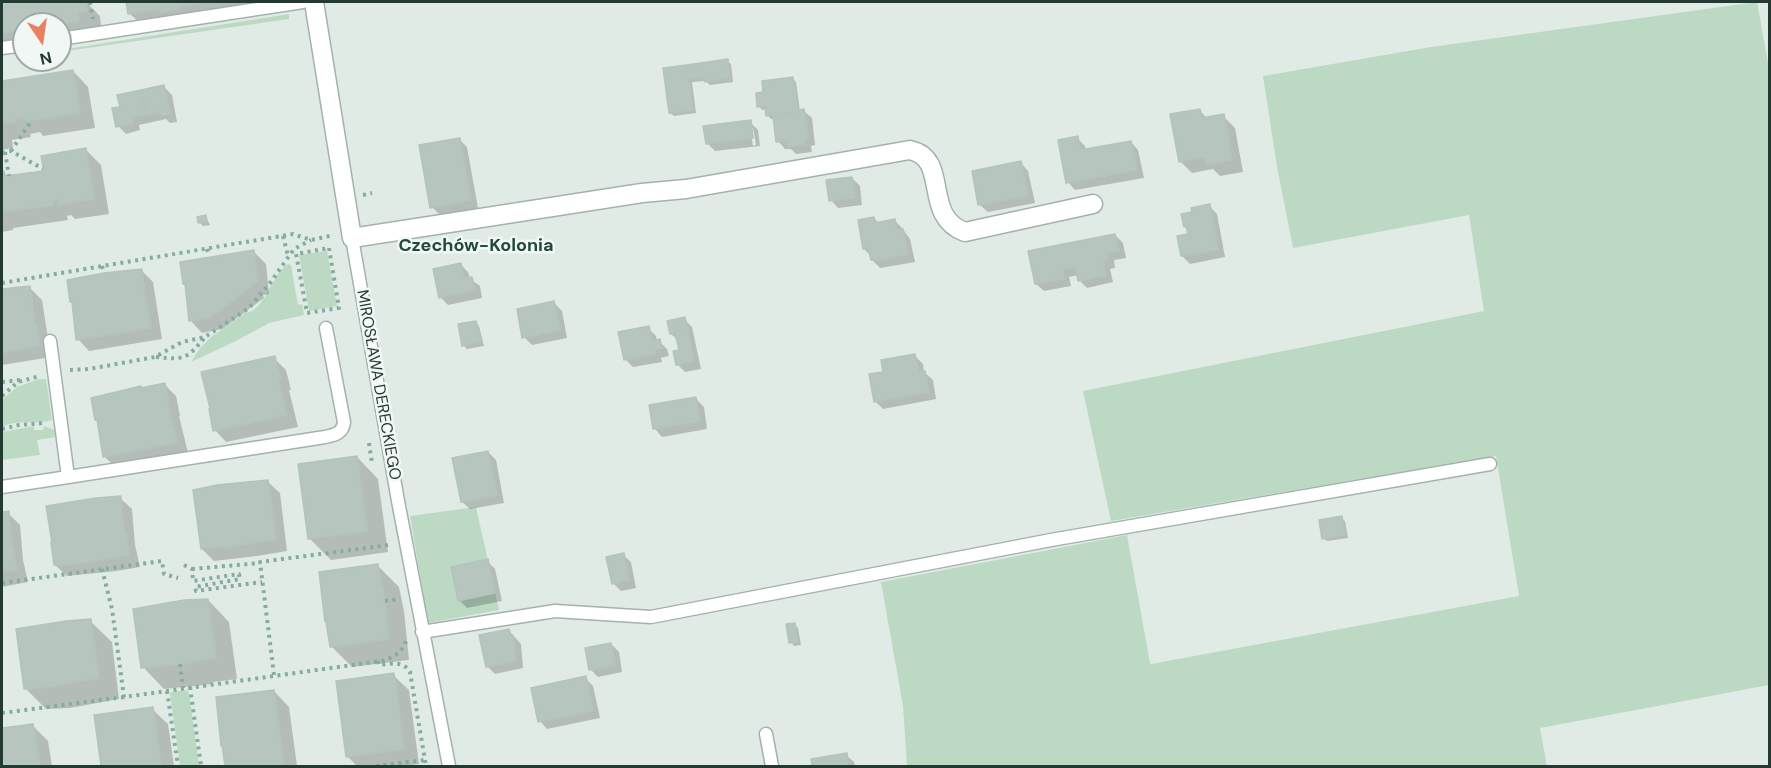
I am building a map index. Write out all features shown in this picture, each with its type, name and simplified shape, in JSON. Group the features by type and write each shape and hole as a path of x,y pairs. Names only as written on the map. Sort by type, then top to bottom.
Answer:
{"street":[{"name":"MIROSŁAWA DERECKIEGO","path":"314,2 345,236"},
{"path":"345,236 642,193 686,189 910,150 919,152 930,164 943,214 953,228 965,232 1093,204"}],"lane":[{"path":"72,37 303,2"},
{"name":"MIROSŁAWA DERECKIEGO","path":"345,236 449,766"},
{"path":"2,487 325,437 340,432 344,428 344,422 326,328"},
{"path":"50,341 69,477"},
{"path":"422,632 555,611 651,616 1040,543 1490,464"},
{"path":"766,734 772,766"}],"path":[{"path":"90,2 94,26"},
{"path":"11,151 32,120"},
{"path":"9,176 3,152 11,151 43,168"},
{"path":"2,283 283,236 300,235 311,240"},
{"path":"283,236 288,256"},
{"path":"2,382 24,380 70,370 81,371 155,357 188,356 205,337 249,308 294,249 311,240 345,236"},
{"path":"329,248 339,308 307,313 296,254 329,248"},
{"path":"207,249 209,256"},
{"path":"102,266 104,273"},
{"path":"155,357 182,342 205,337"},
{"path":"3,393 24,380"},
{"path":"2,429 33,423 62,426"},
{"path":"369,443 375,474"},
{"path":"184,565 192,569 389,545"},
{"path":"2,583 162,561 164,574 178,578"},
{"path":"260,562 274,675"},
{"path":"102,569 112,609 124,697"},
{"path":"192,569 193,581 239,574 240,579 195,587 195,591 262,582"},
{"path":"399,590 403,607"},
{"path":"385,602 401,599"},
{"path":"2,713 378,661 396,655 407,641 407,633"},
{"path":"378,661 379,665 398,663 404,665 410,672 426,766"},
{"path":"180,664 183,688"},
{"path":"190,687 201,766"},
{"path":"167,691 178,766"},
{"path":"376,766 425,760"}],"green space":[{"path":"1757,2 1770,74 1769,685 1540,728 1547,766 907,766 903,706 881,582 1127,535 1151,664 1519,596 1496,456 1111,521 1083,391 1484,311 1469,215 1293,248 1277,167 1263,76 1431,47"},
{"path":"289,14 289,19 72,50 72,48"},
{"path":"327,251 337,306 309,311 299,255"},
{"path":"288,264 291,265 298,305 302,304 304,315 269,323 191,362 211,337 258,306 282,269"},
{"path":"39,379 46,379 52,420 14,423 2,427 2,400 17,387"},
{"path":"34,426 34,430 43,430 44,426 54,430 56,437 37,440 40,455 2,460 2,432"},
{"path":"476,507 499,610 428,623 410,516"},
{"path":"187,690 199,766 180,766 170,694"}],"building":[{"path":"2,2 85,2 87,11 77,12 79,21 72,22 72,12 12,12 12,32 2,33"},
{"path":"126,2 207,2 179,6 179,9 160,12 159,9 128,14"},
{"path":"728,59 730,78 705,82 704,77 689,79 687,65"},
{"path":"687,65 693,110 669,113 663,68"},
{"path":"72,70 80,113 26,121 25,117 16,119 16,122 2,124 2,81 72,72"},
{"path":"793,77 798,112 766,116 765,106 757,107 756,93 763,92 762,81"},
{"path":"164,85 170,114 160,116 160,112 146,115 141,90"},
{"path":"141,90 146,115 132,117 133,123 116,127 112,108 120,107 117,95"},
{"path":"804,109 808,138 804,138 805,144 787,147 786,141 776,142 773,116"},
{"path":"1200,109 1202,118 1224,114 1232,160 1207,165 1205,157 1179,162 1170,114"},
{"path":"751,120 753,138 706,144 703,126"},
{"path":"1078,136 1080,150 1131,141 1137,170 1066,183 1058,140"},
{"path":"460,138 471,200 430,208 419,145"},
{"path":"86,148 94,199 58,205 58,200 53,201 54,205 2,212 2,172 4,171 5,176 44,171 41,156"},
{"path":"1021,161 1028,196 978,205 972,171"},
{"path":"852,177 855,198 829,201 826,180"},
{"path":"1210,204 1218,250 1181,256 1177,236 1188,234 1181,214 1192,212 1191,208"},
{"path":"206,215 207,222 198,223 197,217"},
{"path":"874,217 875,223 895,219 897,230 903,229 908,254 871,260 868,248 863,249 858,220"},
{"path":"1115,234 1119,251 1107,253 1108,260 1103,261 1106,275 1078,281 1075,267 1063,269 1064,279 1035,284 1028,251"},
{"path":"254,250 258,282 252,283 252,286 210,318 189,321 180,262"},
{"path":"461,263 464,278 472,277 475,290 439,298 433,269"},
{"path":"142,269 151,328 76,340 67,280"},
{"path":"30,286 40,345 2,353 2,289"},
{"path":"554,301 560,330 522,338 517,309"},
{"path":"685,317 694,361 676,365 673,351 679,350 675,333 670,334 667,321"},
{"path":"476,321 481,342 462,346 458,324"},
{"path":"649,326 652,341 660,339 662,349 654,350 655,354 624,360 618,332"},
{"path":"915,354 919,372 925,371 929,392 874,402 869,374 883,372 881,360"},
{"path":"275,356 287,415 213,431 201,372"},
{"path":"165,383 177,442 103,457 91,398 141,386 141,388"},
{"path":"696,397 700,421 653,429 649,405"},
{"path":"488,451 497,495 461,502 452,458"},
{"path":"357,456 367,531 308,539 298,464"},
{"path":"268,480 276,539 225,548 225,546 201,549 193,490"},
{"path":"121,496 124,533 126,533 129,555 78,564 54,565 46,506"},
{"path":"9,511 12,549 17,570 2,572 2,512"},
{"path":"1342,516 1345,535 1322,539 1319,520"},
{"path":"624,553 629,580 612,584 606,557"},
{"path":"488,559 495,593 458,601 451,567"},
{"path":"378,564 389,639 330,647 319,572"},
{"path":"208,599 216,658 141,668 133,609 184,600"},
{"path":"91,619 99,678 24,689 16,629"},
{"path":"795,623 798,642 789,643 786,624"},
{"path":"509,629 513,635 516,661 486,667 479,635"},
{"path":"611,643 615,665 589,670 585,648"},
{"path":"394,673 404,749 346,757 336,681"},
{"path":"586,676 593,711 538,722 531,688"},
{"path":"274,690 284,766 225,766 216,697"},
{"path":"153,707 161,766 101,766 94,715"},
{"path":"33,724 40,766 2,766 2,728"},
{"path":"847,753 849,766 812,766 811,759"}],"district":[{"name":"Czechów-Kolonia","path":"476,246"}]}
